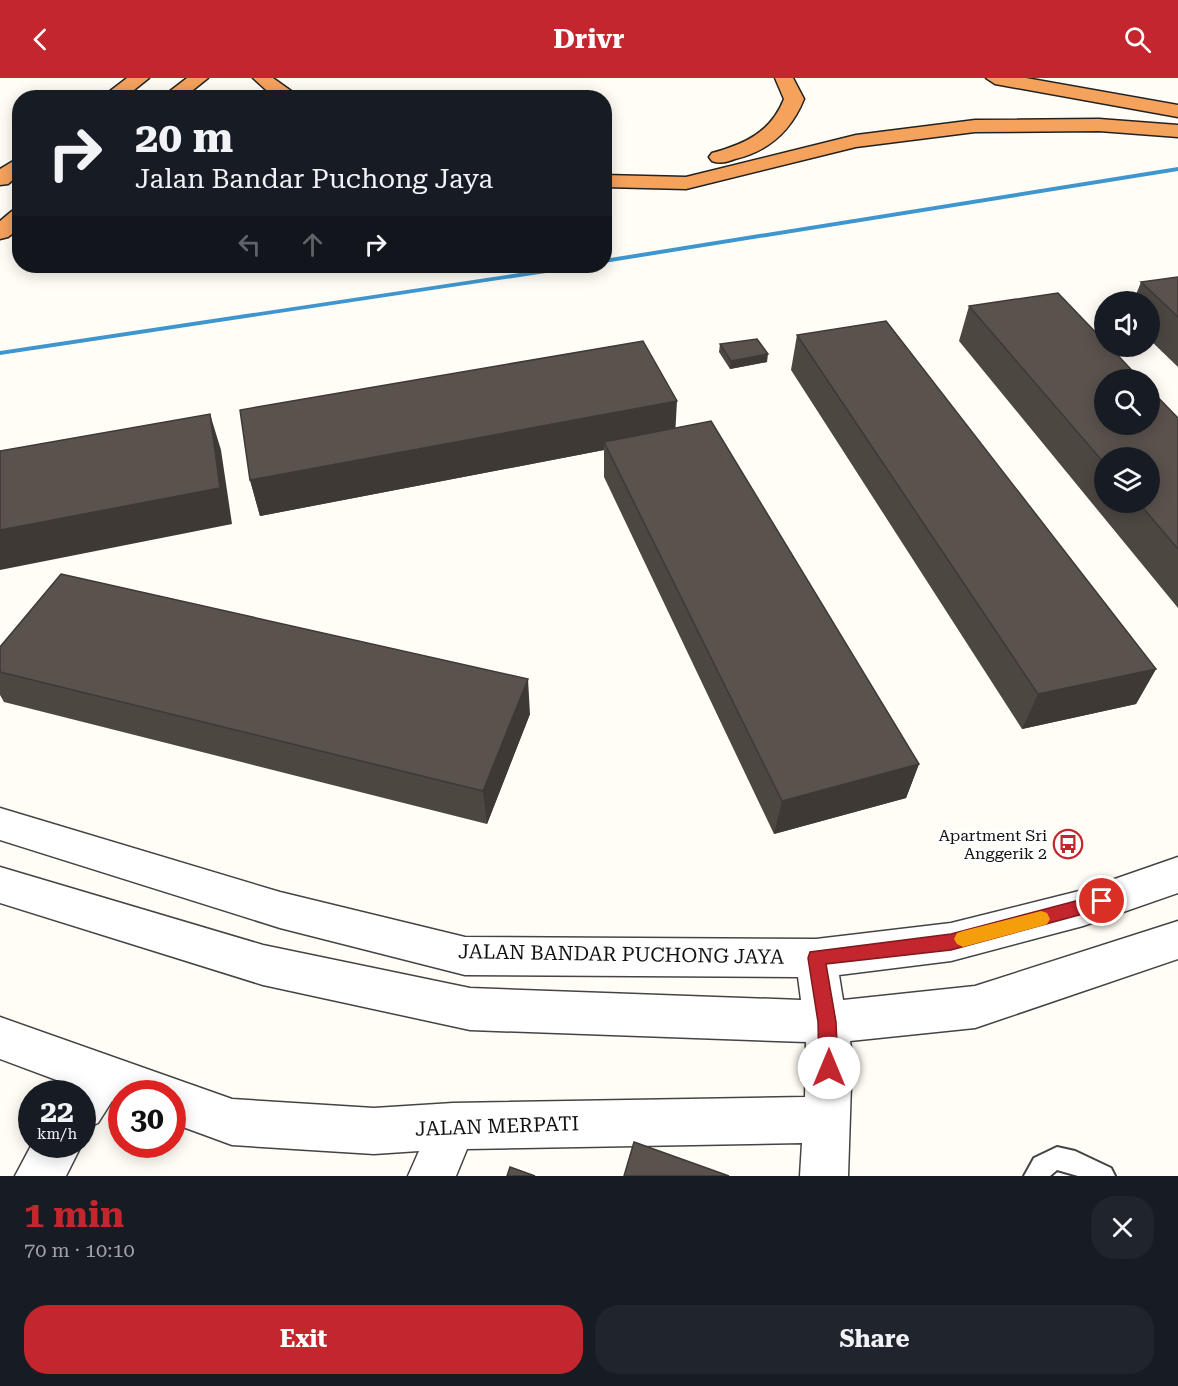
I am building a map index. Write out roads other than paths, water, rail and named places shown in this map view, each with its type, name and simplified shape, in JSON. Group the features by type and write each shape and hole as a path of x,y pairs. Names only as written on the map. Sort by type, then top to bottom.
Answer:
{"highway":[{"path":"154,90 175,78"},
{"path":"154,90 199,78"},
{"path":"262,78 276,90"},
{"path":"612,166 631,168 706,160 730,155 753,146 773,133 788,118 794,99 784,78"},
{"path":"995,78 1178,111"},
{"path":"1096,78 1166,90"},
{"path":"612,181 686,183 856,141 975,126 1099,125 1178,130"},
{"path":"0,232 11,207"}],"street":[{"name":"JALAN BANDAR PUCHONG JAYA","path":"0,824 280,910 465,956 816,958 951,942 1083,908 1178,875"},
{"path":"0,885 263,964 470,1009 827,1022 975,1007 1178,940"},
{"path":"816,958 830,1054 824,1176"},
{"path":"0,1038 74,1080"},
{"name":"JALAN MERPATI","path":"186,1105 232,1122 374,1131 453,1126 826,1120"},
{"path":"432,1176 453,1126"},
{"path":"39,1176 50,1158"}],"lane":[{"path":"1036,1176 1042,1164 1054,1158 1071,1161 1103,1176"}],"waterway":[{"path":"612,260 1178,169"},
{"path":"0,353 532,273"}],"place":[{"name":"Apartment Sri Anggerik 2","path":"1068,844"}]}
